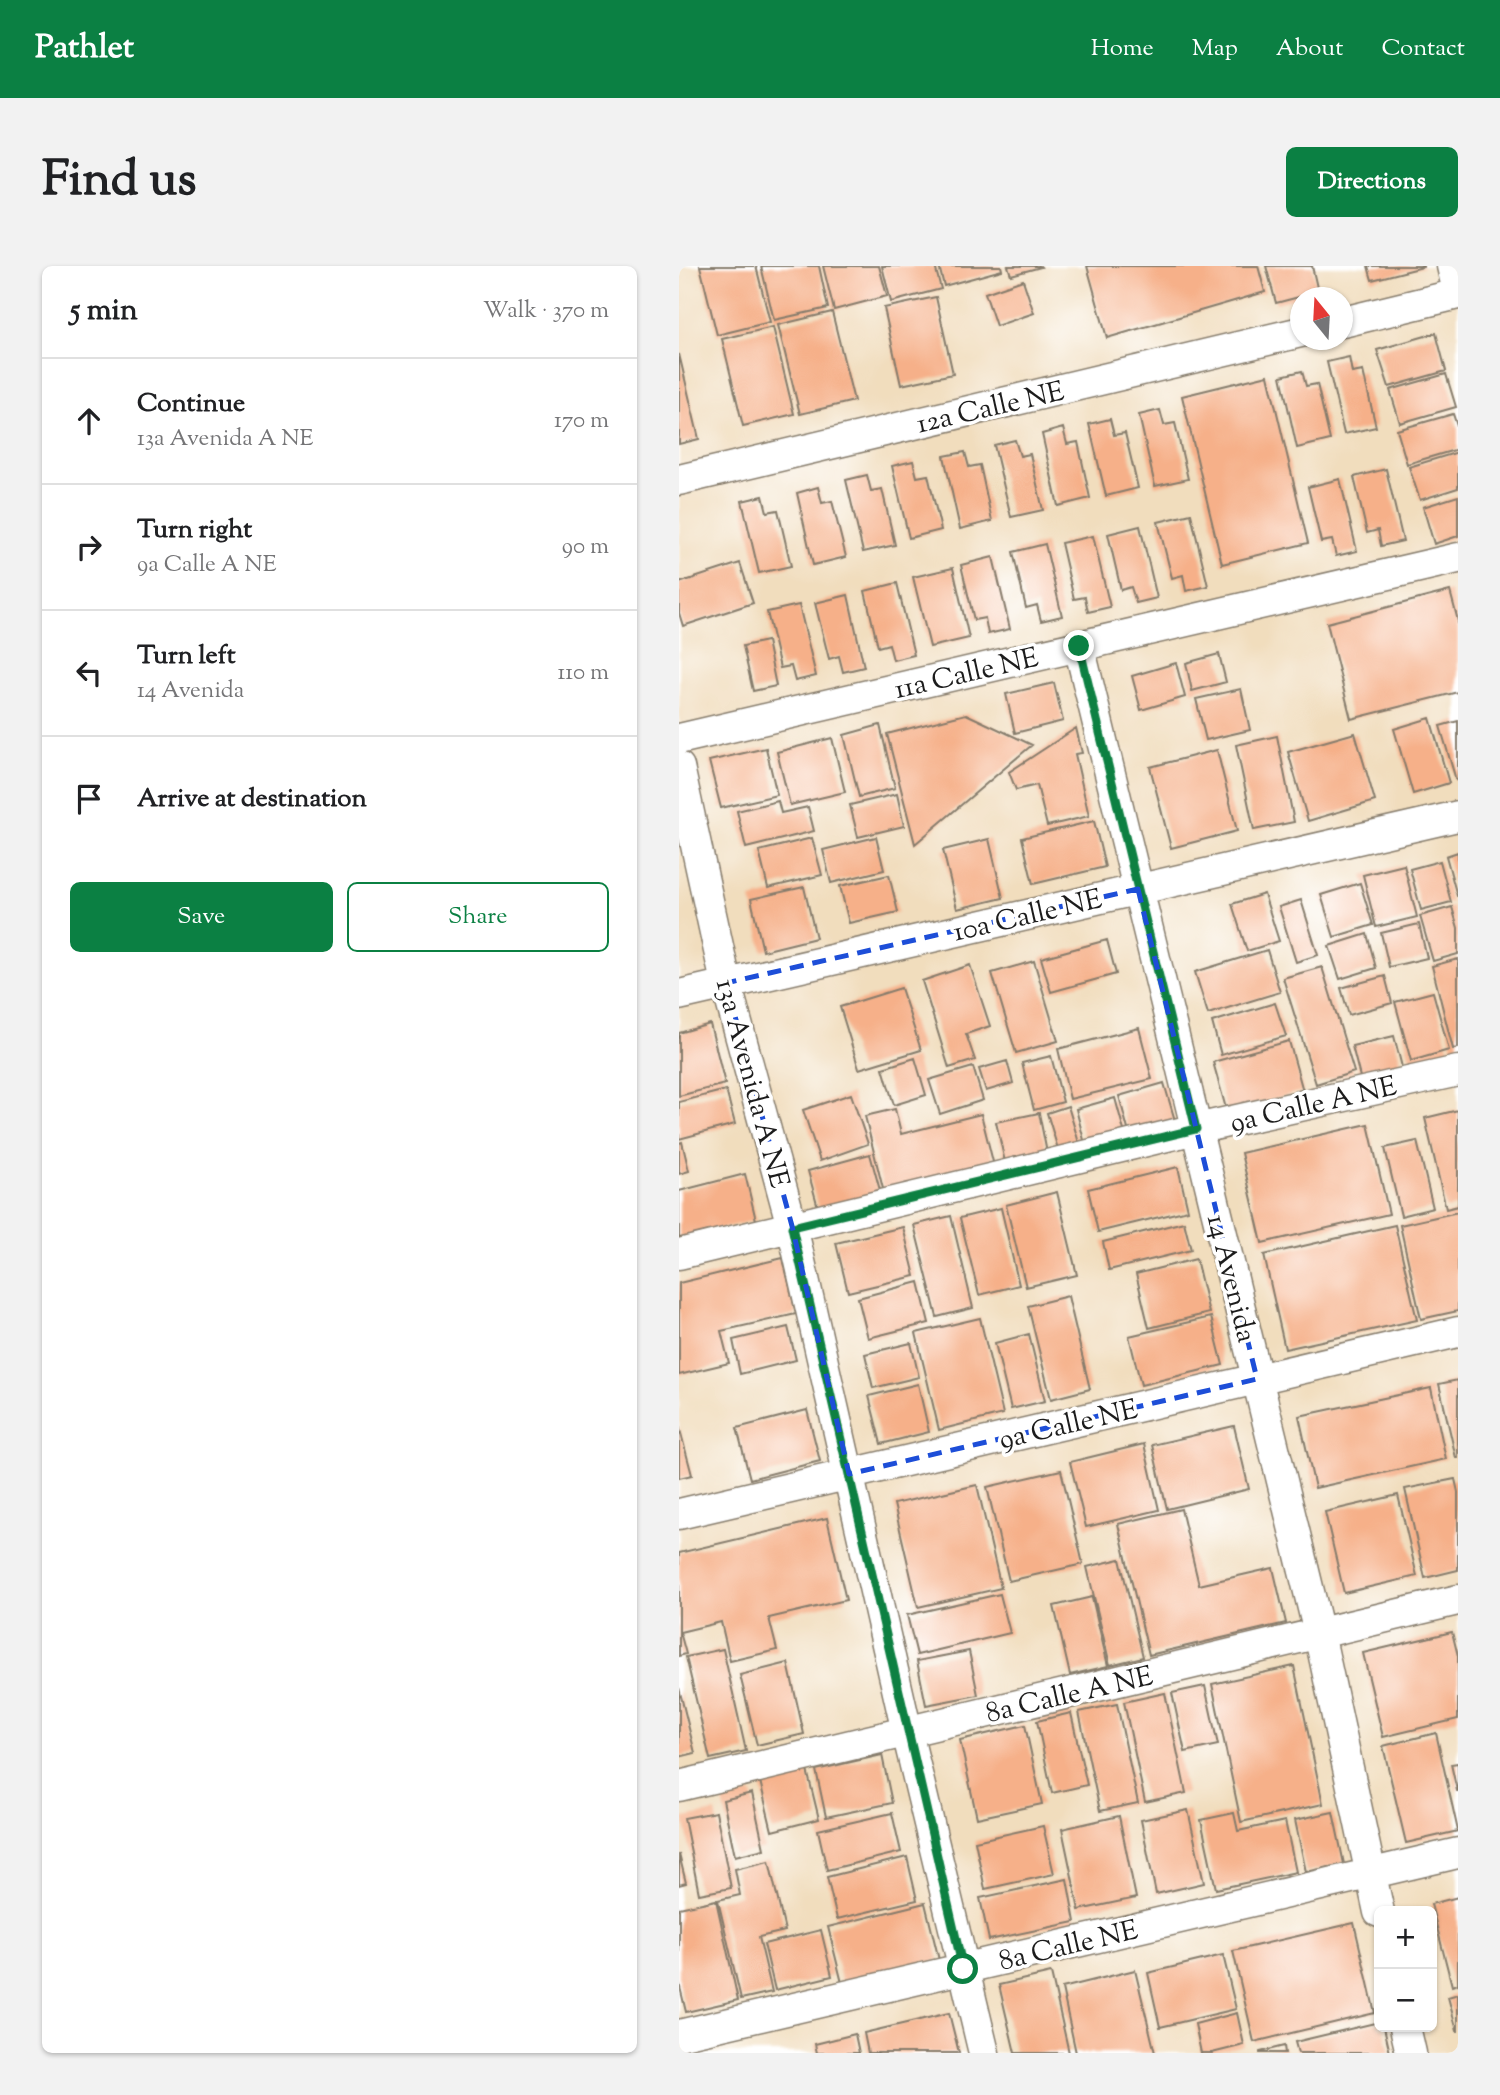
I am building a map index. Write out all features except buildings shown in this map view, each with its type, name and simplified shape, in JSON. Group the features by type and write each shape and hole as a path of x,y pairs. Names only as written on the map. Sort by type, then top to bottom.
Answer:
{"street":[{"path":"1353,319 1458,293 1451,266"},
{"name":"12a Calle NE","path":"679,480 1290,334"},
{"name":"11a Calle NE","path":"679,738 1458,558"},
{"name":"14 Avenida","path":"1079,646 1319,1633 1378,1906"},
{"name":"13a Avenida A NE","path":"679,766 726,983 792,1227 907,1732 984,2053"},
{"name":"10a Calle NE","path":"679,995 1458,816"},
{"name":"9a Calle A NE","path":"679,1254 1196,1129 1458,1071"},
{"name":"9a Calle NE","path":"679,1514 1458,1332"},
{"name":"8a Calle A NE","path":"679,1786 1458,1600"},
{"name":"8a Calle NE","path":"679,2035 1458,1853"},
{"path":"1406,2032 1411,2053"}],"highlighted area":[{"path":"1138,889 1257,1379 849,1474 792,1226 726,983"}],"route":[{"path":"963,1969 792,1227 1196,1129 1079,646"}]}
